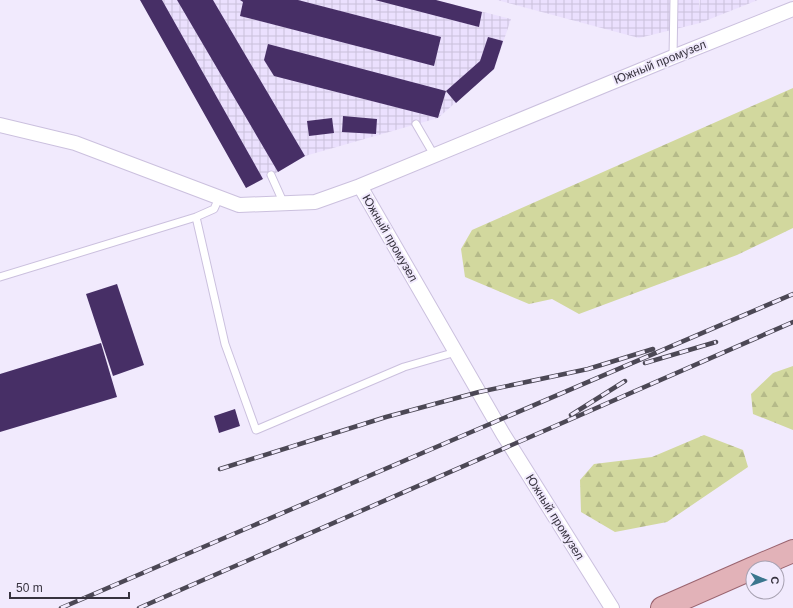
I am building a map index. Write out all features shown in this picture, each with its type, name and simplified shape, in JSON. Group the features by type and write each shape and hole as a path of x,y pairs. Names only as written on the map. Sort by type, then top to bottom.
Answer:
{"main road":[{"path":"772,560 793,551"},
{"path":"662,608 745,572"}],"street":[{"name":"Южный промузел","path":"612,608 503,434 360,186 793,9"},
{"path":"0,125 75,144 239,205 315,202 360,186"}],"lane":[{"path":"673,57 674,0"},
{"path":"416,124 434,155"},
{"path":"271,175 284,204"},
{"path":"0,276 196,217 214,208 219,198"},
{"path":"196,217 225,344 256,430 404,367 456,352"}],"shaded area":[{"path":"140,0 436,0 511,19 494,69 438,118 305,156 263,179"},
{"path":"497,0 699,0 700,12 700,0 758,0 700,23 639,38"}],"green space":[{"path":"793,88 793,228 737,255 579,314 552,299 529,304 465,277 461,249 472,230"},
{"path":"793,366 793,430 753,414 751,394 773,373"},
{"path":"704,435 743,450 748,467 667,522 615,532 581,512 580,480 594,464 652,457"}],"building":[{"path":"140,0 162,0 263,179 246,188"},
{"path":"177,0 213,0 305,156 278,172"},
{"path":"240,0 298,0 441,37 434,66 240,16 243,2"},
{"path":"375,0 436,0 482,12 479,27"},
{"path":"488,37 503,41 494,69 456,103 446,91 480,61"},
{"path":"268,44 446,91 438,118 274,76 264,60"},
{"path":"343,116 377,119 376,134 342,132"},
{"path":"332,118 334,133 309,136 307,121"},
{"path":"117,284 144,365 113,376 86,294"},
{"path":"101,343 117,397 0,432 0,374"},
{"path":"235,409 240,426 219,433 214,416"}],"railway":[{"path":"61,608 793,294"},
{"path":"139,608 793,322"},
{"path":"645,363 716,342"},
{"path":"220,469 386,417 479,392 588,369 653,349"},
{"path":"571,415 625,381"}]}
